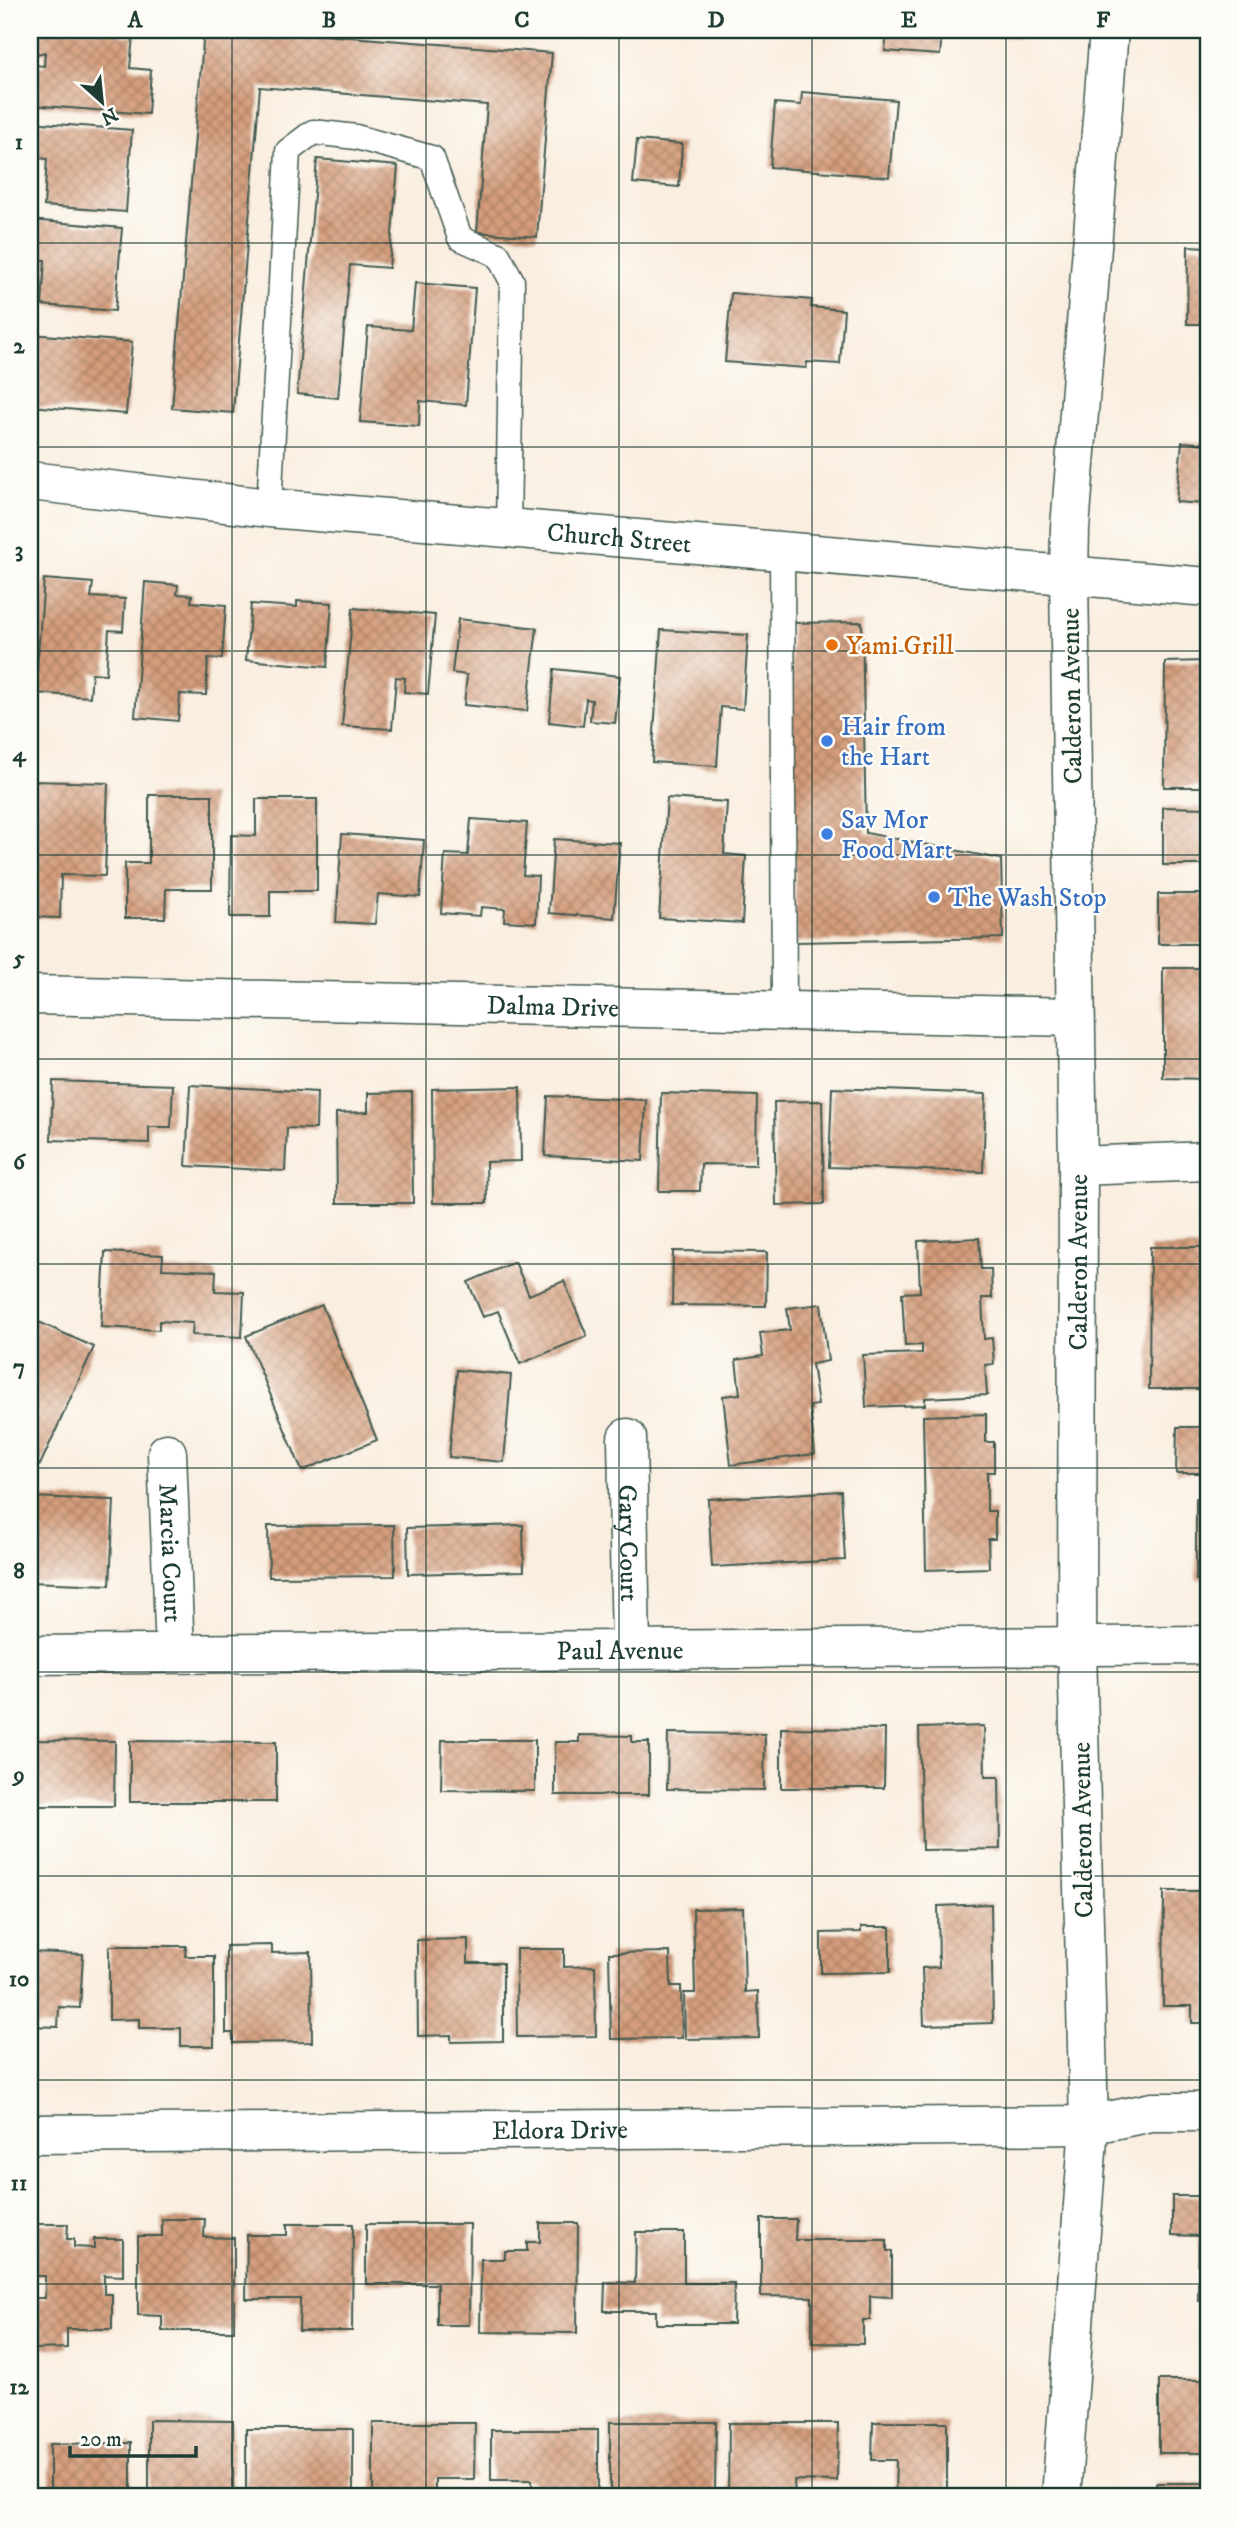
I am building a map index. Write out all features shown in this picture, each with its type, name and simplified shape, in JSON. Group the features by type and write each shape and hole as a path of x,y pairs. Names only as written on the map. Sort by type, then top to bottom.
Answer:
{"street":[{"name":"Calderon Avenue","path":"1060,2497 1090,2125 1077,1647 1078,1166 1069,576 1109,30"},
{"name":"Church Street","path":"30,481 269,508 1208,587"},
{"name":"Dalma Drive","path":"30,995 1075,1017"},
{"path":"1078,1166 1208,1161"},
{"name":"Gary Court","path":"627,1438 631,1649"},
{"name":"Marcia Court","path":"167,1453 175,1653"},
{"name":"Paul Avenue","path":"30,1655 1208,1645"},
{"name":"Eldora Drive","path":"30,2134 1090,2125 1152,2112 1208,2112"}],"lane":[{"path":"269,508 288,151 313,132 356,137 432,158 460,238 498,255 512,281 508,528"},
{"path":"782,552 784,1011"}],"building":[{"path":"32,30 119,30 119,35 133,36 130,68 151,70 148,114 30,105 30,73 34,65 44,66 45,52 37,54"},
{"path":"204,30 261,30 552,53 537,237 477,232 487,105 260,87 233,413 172,408"},
{"path":"887,30 1022,30 1021,38 942,32 940,55 885,51"},
{"path":"802,92 896,100 889,177 770,167 775,103 801,105"},
{"path":"30,122 132,130 126,212 44,206 47,159 30,157"},
{"path":"637,140 682,144 679,187 633,183"},
{"path":"317,159 398,166 389,268 350,265 338,398 297,394"},
{"path":"30,220 122,228 115,311 42,305 45,260 30,259"},
{"path":"1188,246 1208,247 1208,324 1187,324"},
{"path":"415,283 475,288 466,405 420,401 419,426 360,422 368,327 411,330"},
{"path":"731,293 812,300 811,307 844,310 840,364 807,362 806,368 725,362"},
{"path":"30,334 132,342 126,414 30,406"},
{"path":"1182,442 1208,444 1208,522 1203,521 1205,504 1176,502"},
{"path":"44,579 93,583 91,597 125,599 123,631 109,630 106,674 92,673 90,697 35,693"},
{"path":"145,582 178,585 177,594 192,595 191,602 226,605 222,659 208,658 206,695 180,694 178,721 135,717"},
{"path":"297,601 332,603 327,667 246,660 251,604 297,607"},
{"path":"353,608 435,615 428,694 404,692 405,678 396,677 392,729 342,726"},
{"path":"458,619 537,628 527,711 464,705 467,675 452,673"},
{"path":"862,622 866,833 1001,859 1003,938 796,942 790,623"},
{"path":"661,630 748,635 743,709 721,707 717,766 652,762"},
{"path":"1208,661 1208,787 1164,787 1165,662"},
{"path":"554,669 620,676 615,723 590,721 592,700 586,699 583,726 549,722"},
{"path":"32,781 108,783 105,876 61,875 60,918 30,917"},
{"path":"149,795 212,795 212,889 166,889 165,918 125,918 125,863 149,863"},
{"path":"667,798 727,802 724,854 746,856 742,923 659,918"},
{"path":"256,799 317,799 317,891 270,891 270,917 230,917 231,835 256,836"},
{"path":"1163,807 1208,808 1208,865 1163,865"},
{"path":"471,819 527,823 523,875 538,876 536,923 504,921 505,909 481,907 480,916 441,913 445,854 468,855"},
{"path":"342,834 424,840 420,897 378,894 375,924 336,922"},
{"path":"554,839 620,843 614,918 549,913"},
{"path":"1158,894 1208,894 1208,944 1158,944"},
{"path":"1163,968 1208,968 1208,1079 1163,1078"},
{"path":"53,1081 173,1085 171,1127 149,1127 149,1143 51,1140"},
{"path":"190,1085 317,1092 316,1129 287,1128 285,1171 186,1166"},
{"path":"520,1087 521,1161 486,1162 487,1203 433,1203 432,1089"},
{"path":"832,1088 986,1094 983,1172 829,1167"},
{"path":"412,1092 413,1203 337,1203 336,1113 368,1112 368,1093"},
{"path":"661,1093 757,1096 756,1165 701,1164 700,1191 659,1191"},
{"path":"548,1096 646,1100 643,1161 545,1156"},
{"path":"822,1101 824,1204 776,1205 774,1102"},
{"path":"979,1238 981,1269 991,1269 992,1298 982,1298 984,1339 992,1338 994,1364 985,1365 987,1395 925,1398 925,1405 866,1407 863,1355 922,1353 922,1345 905,1346 902,1293 920,1292 918,1241"},
{"path":"1150,1247 1208,1247 1208,1389 1149,1389"},
{"path":"673,1251 767,1252 766,1306 672,1305"},
{"path":"105,1252 163,1255 162,1269 216,1271 215,1291 244,1292 242,1337 192,1335 193,1323 159,1321 159,1330 101,1327"},
{"path":"515,1262 529,1295 564,1281 587,1336 520,1364 498,1311 483,1317 468,1282"},
{"path":"821,1304 828,1361 812,1364 818,1405 810,1406 815,1454 731,1465 723,1396 740,1394 736,1360 763,1356 760,1333 790,1330 787,1308"},
{"path":"322,1305 377,1440 302,1471 246,1336"},
{"path":"30,1318 94,1347 40,1465 30,1461"},
{"path":"457,1370 511,1375 504,1462 449,1457"},
{"path":"986,1414 986,1442 994,1442 994,1472 987,1472 987,1511 995,1511 995,1539 988,1539 989,1568 926,1570 923,1416"},
{"path":"1177,1427 1208,1427 1208,1473 1176,1473"},
{"path":"841,1491 845,1560 712,1567 708,1499"},
{"path":"30,1497 114,1500 110,1585 30,1582"},
{"path":"1196,1498 1208,1498 1208,1580 1196,1580"},
{"path":"394,1525 395,1576 269,1577 268,1526"},
{"path":"523,1525 524,1571 408,1574 407,1528"},
{"path":"984,1726 985,1777 999,1777 1000,1849 922,1850 919,1728"},
{"path":"781,1728 885,1729 884,1788 781,1788"},
{"path":"668,1733 765,1734 764,1790 667,1789"},
{"path":"579,1735 632,1736 632,1742 649,1742 649,1795 555,1795 555,1742 579,1742"},
{"path":"30,1740 115,1741 114,1806 30,1806"},
{"path":"442,1740 535,1740 535,1791 441,1790"},
{"path":"130,1741 276,1742 276,1802 130,1802"},
{"path":"1164,1891 1208,1891 1208,2023 1192,2023 1192,2006 1163,2006"},
{"path":"991,1904 993,2023 924,2025 922,1968 939,1967 938,1906"},
{"path":"743,1908 745,1992 758,1991 759,2038 685,2039 684,1993 695,1993 693,1909"},
{"path":"861,1927 890,1927 890,1972 821,1973 821,1933 861,1932"},
{"path":"468,1939 468,1963 503,1963 503,2041 451,2042 451,2035 418,2036 417,1940"},
{"path":"272,1945 272,1953 311,1952 312,2042 233,2043 233,2033 226,2033 226,1946"},
{"path":"109,1946 186,1946 185,1956 214,1956 214,2046 181,2046 181,2028 139,2028 139,2019 109,2020"},
{"path":"516,1949 564,1949 564,1967 595,1966 596,2036 517,2037"},
{"path":"30,1952 83,1954 80,2008 59,2007 58,2027 30,2026"},
{"path":"670,1952 671,1986 681,1986 682,2038 611,2039 609,1953"},
{"path":"1172,2196 1208,2196 1208,2301 1198,2301 1199,2236 1172,2235"},
{"path":"162,2219 205,2219 204,2237 234,2238 234,2331 162,2331 162,2316 138,2315 138,2236 162,2236"},
{"path":"761,2219 796,2219 795,2240 887,2240 887,2251 892,2251 892,2297 870,2296 870,2320 863,2320 863,2344 812,2343 812,2297 761,2296"},
{"path":"540,2223 578,2223 577,2333 480,2332 481,2259 505,2259 505,2251 527,2251 527,2242 540,2242"},
{"path":"30,2224 68,2224 67,2239 74,2239 74,2247 94,2248 94,2239 123,2239 123,2276 104,2275 104,2294 112,2294 112,2329 67,2329 67,2348 35,2349 35,2298 45,2298 45,2276 30,2276"},
{"path":"287,2224 353,2224 352,2331 299,2331 300,2299 246,2299 247,2235 287,2235"},
{"path":"366,2224 470,2224 469,2325 437,2325 437,2284 366,2284"},
{"path":"636,2232 684,2232 684,2283 734,2283 733,2324 656,2324 656,2311 604,2311 605,2282 635,2283"},
{"path":"1159,2380 1208,2380 1208,2453 1159,2453"},
{"path":"149,2420 233,2421 233,2497 149,2497"},
{"path":"610,2422 716,2422 715,2495 610,2497"},
{"path":"873,2422 947,2422 947,2497 895,2497 896,2460 872,2460"},
{"path":"373,2423 475,2423 474,2479 435,2479 435,2497 373,2497"},
{"path":"729,2423 838,2423 837,2481 794,2480 795,2497 728,2497"},
{"path":"246,2429 353,2429 353,2497 246,2497"},
{"path":"491,2430 598,2430 598,2497 532,2497 532,2480 491,2480"},
{"path":"131,2443 131,2497 50,2497 50,2444"},
{"path":"1156,2483 1208,2483 1208,2497 1156,2497"}],"place":[{"name":"Yami Grill","path":"832,645"},
{"name":"Hair from the Hart","path":"827,741"},
{"name":"Sav Mor Food Mart","path":"827,834"},
{"name":"The Wash Stop","path":"934,897"}]}
